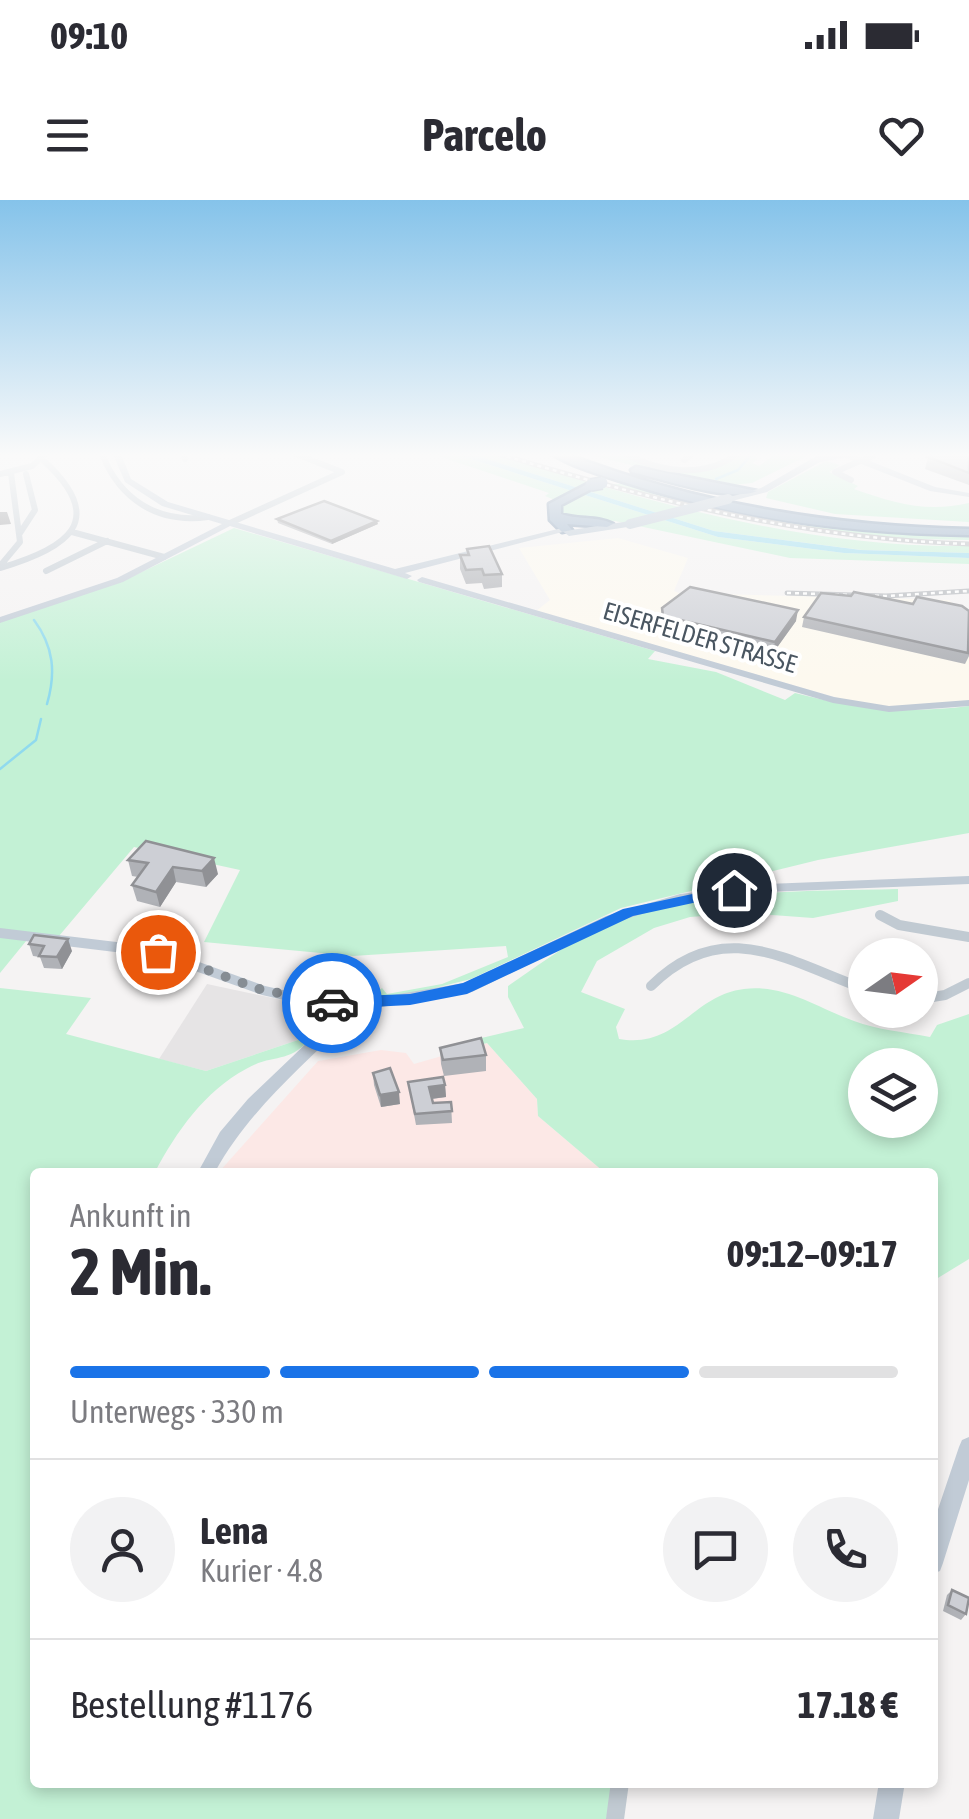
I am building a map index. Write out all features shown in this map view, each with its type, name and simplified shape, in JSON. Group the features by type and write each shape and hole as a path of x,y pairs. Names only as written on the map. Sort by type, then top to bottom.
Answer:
{"main road":[{"path":"0,620 120,580 219,530"},
{"name":"EISERFELDER STRASSE","path":"250,530 832,700 888,708 969,703"},
{"path":"377,569 409,572 520,539 575,530"},
{"path":"567,531 578,530"},
{"path":"418,576 442,561"},
{"path":"0,933 158,952 262,990 348,1004 435,996 467,988 610,919 680,898 734,890 969,880"},
{"path":"210,1168 234,1126 342,1018 348,1004"},
{"path":"938,1523 969,1446"},
{"path":"886,1819 891,1788"}],"street":[{"path":"0,567 20,542 19,530"},
{"path":"20,533 22,530"},
{"path":"0,567 50,553 72,532 164,558"},
{"path":"46,571 108,542"},
{"path":"880,916 899,925 969,936"},
{"path":"651,986 663,970 700,954 732,949 766,950 848,981"},
{"path":"938,997 969,982"},
{"path":"614,1819 619,1788"}],"shaded area":[{"path":"618,538 688,558 674,591 679,593 949,600 969,619 969,703 912,709 866,706 536,611 550,600 519,548"},
{"path":"207,984 329,1010 333,1018 313,1035 206,1071 159,1059"},
{"path":"487,1043 537,1099 538,1116 599,1168 223,1168 318,1061 381,1050 406,1053 414,1064"}],"green space":[{"path":"231,530 239,530 655,651 648,659 716,672 785,700 795,693 881,708 969,706 969,833 818,860 621,908 471,979 407,995 368,998 382,988 387,994 442,984 508,957 506,946 353,956 204,942 240,870 134,847 59,936 31,935 0,973 0,622 129,578"},
{"path":"655,530 694,530 718,537 844,553 969,558 969,564 790,558"},
{"path":"709,530 785,530 907,545 969,546 969,553 862,550"},
{"path":"812,530 969,534 969,540 922,539"},
{"path":"898,889 898,901 813,918 744,913 690,917 654,928 597,961 581,992 625,1009 616,1027 619,1039 656,1036 711,1001 744,989 787,994 848,1018 848,1028 878,1028 930,1037 938,1025 969,1014 969,1259 938,1278 938,1168 599,1168 538,1116 537,1099 487,1043 476,1046 473,1040 524,1028 508,997 508,986 571,944 629,917 705,899"},
{"path":"0,988 91,998 66,1034 206,1071 313,1035 289,1055 256,1064 217,1089 182,1128 157,1168 30,1168 30,1788 614,1788 606,1819 0,1819"}],"water":[{"path":"694,530 861,550 969,553 969,558 844,553 718,537"}],"building":[{"path":"303,530 357,530 331,541"},
{"path":"489,546 502,574 466,570 460,555 469,555 467,549"},
{"path":"690,587 798,610 775,642 663,616 662,608"},
{"path":"854,592 913,604 917,597 962,606 969,611 968,653 804,617 821,593 851,596"},
{"path":"146,841 214,858 202,871 173,867 156,892 132,885 148,863 128,860"},
{"path":"34,935 68,939 57,957 39,956 44,946 29,944"},
{"path":"481,1038 486,1055 443,1060 440,1048"},
{"path":"390,1068 399,1092 380,1095 373,1073"},
{"path":"443,1077 445,1085 429,1087 433,1103 451,1102 452,1111 415,1114 408,1082"},
{"path":"952,1590 969,1598 966,1614 948,1605"}],"waterway":[{"path":"34,620 46,640 51,660 47,704"},
{"path":"0,769 36,740 41,719"}],"railway":[{"path":"816,530 969,544"},
{"path":"787,593 886,596 969,591"}],"way so far":[{"path":"158,952 262,990 332,1003"}],"route":[{"path":"332,1003 410,1000 467,988 628,912 680,898 734,890"}]}
